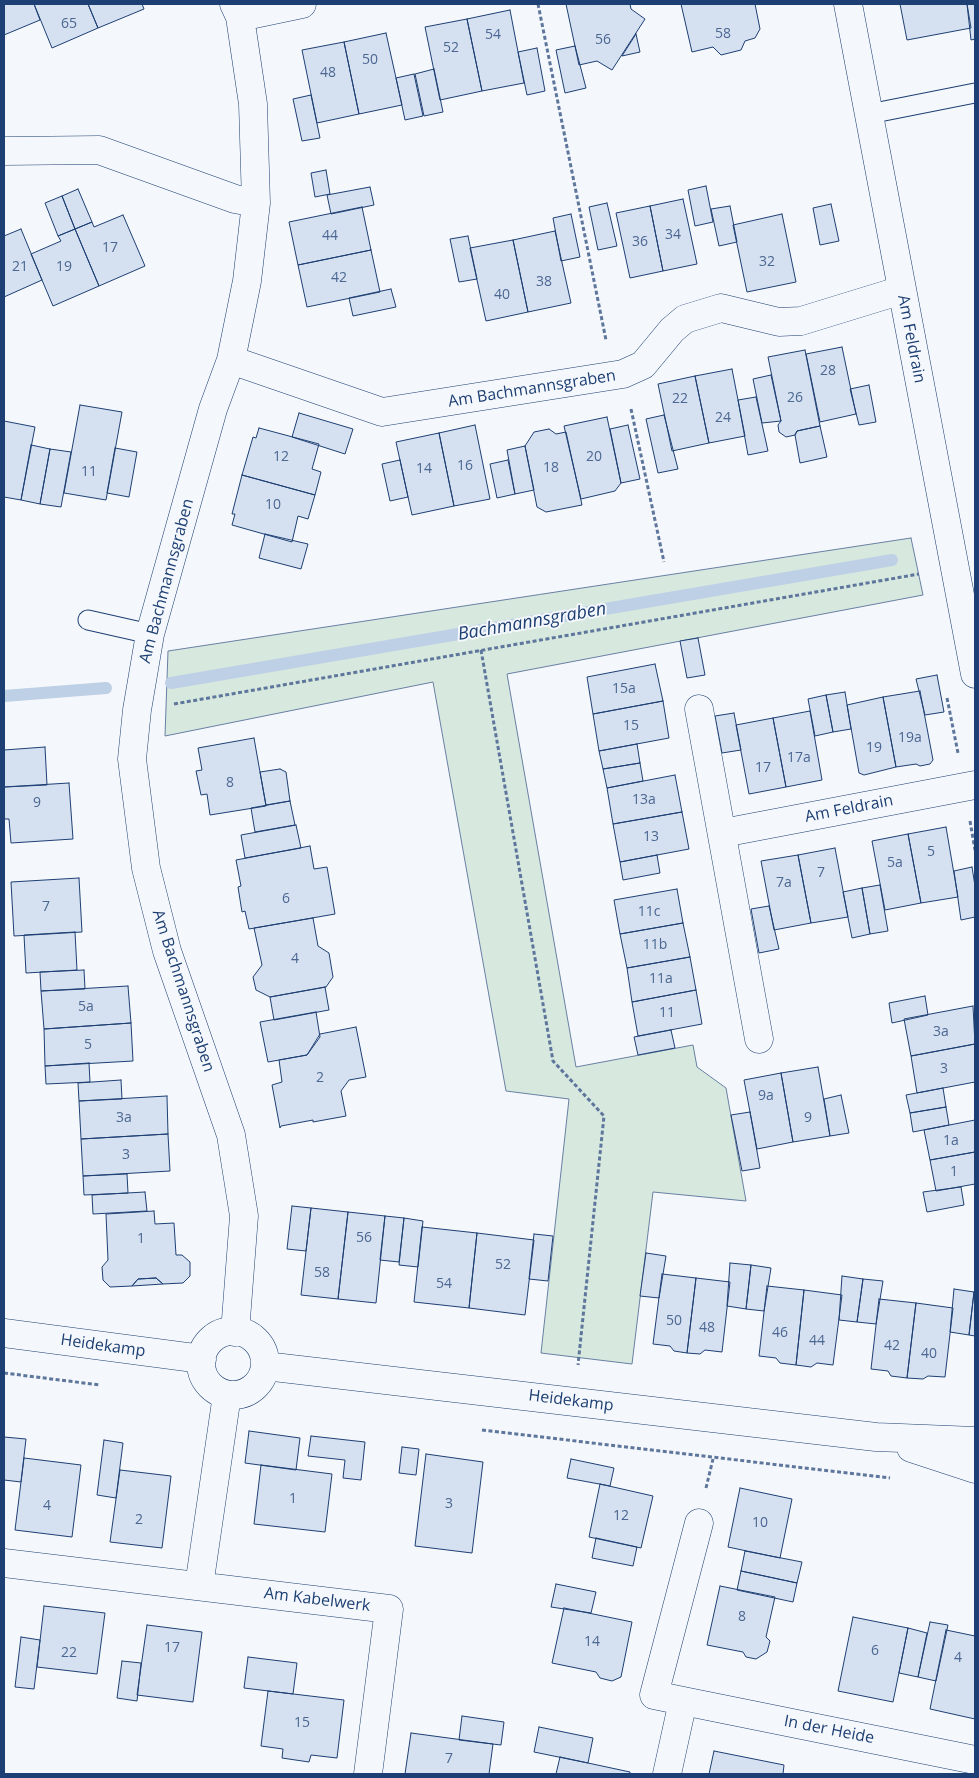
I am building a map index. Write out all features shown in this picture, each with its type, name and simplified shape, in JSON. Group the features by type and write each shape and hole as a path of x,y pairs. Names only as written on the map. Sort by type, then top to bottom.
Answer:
{"street":[{"name":"Am Bachmannsgraben","path":"235,1332 244,1216 231,1134 167,950 146,868 132,759 137,710 150,634 213,409 231,360 247,281 256,203 253,104 237,10 302,4"},
{"name":"Am Feldrain","path":"848,4 975,674"},
{"path":"4,151 99,150 235,199 256,203"},
{"name":"Am Bachmannsgraben","path":"231,360 382,412 618,374 643,365 672,330 685,319 721,308 779,322 801,321 902,290"},
{"path":"699,709 759,1039"},
{"name":"Am Feldrain","path":"723,833 975,784"},
{"path":"235,1332 244,1333 255,1339 261,1347 265,1366 262,1378 255,1387 246,1393 227,1395 209,1385 203,1373 202,1359 207,1345 216,1337 235,1332"},
{"name":"Heidekamp","path":"4,1333 202,1359"},
{"name":"Heidekamp","path":"265,1366 876,1436 975,1442"},
{"path":"200,1586 227,1395"},
{"name":"Heidekamp","path":"876,1436 975,1469"},
{"name":"In der Heide","path":"699,1523 654,1695 975,1760"},
{"name":"Am Kabelwerk","path":"4,1562 389,1608 368,1774"},
{"path":"667,1774 683,1701"}],"lane":[{"path":"869,114 975,93"},
{"path":"88,620 150,634"}],"path":[{"path":"538,4 618,374 664,562"},
{"path":"137,710 955,568"},
{"path":"481,650 553,1061 604,1116 578,1365"},
{"path":"4,1374 108,1386"},
{"path":"478,1430 898,1479"}],"shaded area":[{"path":"911,538 923,595 507,674 576,1067 693,1045 697,1067 726,1088 746,1201 653,1192 632,1364 541,1353 569,1099 506,1091 433,682 165,736 168,651"}],"building":[{"path":"4,4 34,4 40,20 4,35"},
{"path":"34,4 88,4 98,28 52,48"},
{"path":"88,4 142,4 144,9 98,28"},
{"path":"566,4 630,4 631,9 645,19 612,70 597,61 579,65"},
{"path":"681,4 755,4 760,29 755,38 745,41 741,50 721,55 713,47 692,52"},
{"path":"900,4 967,4 971,28 907,40"},
{"path":"967,4 975,4 975,39 971,40"},
{"path":"510,10 524,83 482,91 467,19"},
{"path":"467,19 482,91 440,100 425,27"},
{"path":"386,33 402,105 359,114 344,42"},
{"path":"636,34 640,52 622,56"},
{"path":"344,42 359,114 317,123 302,50"},
{"path":"575,46 586,88 565,93 556,50"},
{"path":"537,48 545,91 527,95 518,52"},
{"path":"434,69 443,112 424,116 415,74"},
{"path":"414,74 423,116 405,120 396,78"},
{"path":"311,95 320,138 302,141 293,99"},
{"path":"326,170 330,194 315,197 311,173"},
{"path":"706,186 713,222 695,226 688,190"},
{"path":"370,187 374,205 331,214 327,195"},
{"path":"78,189 92,222 75,229 62,196"},
{"path":"62,196 75,229 58,236 45,203"},
{"path":"683,199 697,264 663,271 650,206"},
{"path":"607,203 617,246 598,250 589,207"},
{"path":"831,204 839,241 820,245 813,208"},
{"path":"650,206 663,271 630,278 616,213"},
{"path":"730,206 737,242 719,246 711,209"},
{"path":"362,207 371,250 298,265 289,222"},
{"path":"571,214 580,257 561,261 553,218"},
{"path":"782,214 796,282 747,292 733,225"},
{"path":"123,215 145,266 99,286 75,229 92,222 94,227"},
{"path":"21,229 42,280 4,297 4,236"},
{"path":"75,229 99,286 53,306 31,254 61,241 58,236"},
{"path":"555,231 571,303 528,312 513,240"},
{"path":"468,236 477,279 459,282 450,239"},
{"path":"513,240 528,312 486,321 470,248"},
{"path":"371,250 380,292 307,307 298,265"},
{"path":"391,289 396,307 353,316 349,298"},
{"path":"842,347 856,414 820,422 806,354"},
{"path":"805,350 820,426 797,431 795,435 786,437 779,432 778,425 781,421 768,357"},
{"path":"732,369 745,436 709,443 695,376"},
{"path":"771,375 781,421 762,423 753,379"},
{"path":"695,376 709,443 672,451 658,384"},
{"path":"869,385 876,422 859,425 850,389"},
{"path":"756,397 768,451 748,455 738,400"},
{"path":"80,405 122,412 106,500 64,493"},
{"path":"299,413 353,429 345,454 292,437"},
{"path":"664,415 678,469 658,473 646,419"},
{"path":"607,417 621,483 615,491 581,499 564,426"},
{"path":"4,421 35,427 21,500 4,497"},
{"path":"475,425 490,499 454,506 439,433"},
{"path":"628,425 640,479 621,483 610,429"},
{"path":"820,426 827,457 800,463 795,435 797,431"},
{"path":"259,428 319,444 312,469 321,472 315,495 242,475 253,437 256,438"},
{"path":"549,429 556,434 566,432 582,505 546,512 537,507 525,446 534,432"},
{"path":"439,433 454,506 412,515 396,442"},
{"path":"31,445 50,449 40,504 21,500"},
{"path":"525,446 534,490 515,494 507,450"},
{"path":"115,448 137,452 129,497 107,493"},
{"path":"50,449 71,452 61,507 40,504"},
{"path":"400,460 408,497 390,501 382,464"},
{"path":"508,460 515,494 497,498 490,464"},
{"path":"242,475 315,495 308,519 298,516 292,542 232,525 235,514 232,514"},
{"path":"265,534 308,544 301,569 259,558"},
{"path":"698,638 705,675 687,678 680,641"},
{"path":"655,664 663,701 593,714 587,677"},
{"path":"937,675 944,712 925,715 916,679"},
{"path":"920,691 933,760 930,764 920,766 916,764 896,767 883,697"},
{"path":"845,692 851,729 833,732 826,695"},
{"path":"826,695 833,732 815,736 808,699"},
{"path":"883,697 896,767 864,775 859,773 847,705"},
{"path":"663,701 669,738 599,751 593,714"},
{"path":"810,711 822,780 786,787 773,718"},
{"path":"734,713 741,750 722,753 715,716"},
{"path":"773,718 786,787 749,794 736,725"},
{"path":"254,738 266,806 210,815 207,794 201,795 196,771 202,770 198,748"},
{"path":"637,744 640,763 603,769 599,751"},
{"path":"45,747 47,785 4,787 4,750"},
{"path":"640,763 643,781 607,788 603,769"},
{"path":"280,769 286,772 290,801 266,805 260,772"},
{"path":"675,775 682,812 613,824 607,788"},
{"path":"69,783 73,839 11,843 9,819 4,819 4,787"},
{"path":"290,801 295,825 255,832 251,808"},
{"path":"682,812 689,849 620,862 613,824"},
{"path":"296,825 301,848 245,858 241,835"},
{"path":"946,827 958,897 921,903 908,834"},
{"path":"908,834 921,903 885,910 872,841"},
{"path":"310,846 314,869 327,867 335,914 249,929 245,911 242,912 238,887 241,886 236,860"},
{"path":"835,848 848,917 811,923 798,855"},
{"path":"657,855 660,873 623,880 620,862"},
{"path":"798,855 811,923 774,930 761,861"},
{"path":"972,867 975,886 975,917 961,920 954,871"},
{"path":"79,878 82,932 14,936 11,882"},
{"path":"880,885 888,931 870,934 862,888"},
{"path":"862,888 870,934 852,938 843,892"},
{"path":"677,889 683,923 620,934 614,900"},
{"path":"769,906 779,949 759,953 751,909"},
{"path":"313,918 318,946 329,953 333,977 326,987 270,997 256,990 253,977 262,965 254,928"},
{"path":"683,923 690,957 627,968 620,934"},
{"path":"75,932 77,970 26,973 24,935"},
{"path":"690,957 696,990 632,1002 627,968"},
{"path":"84,970 85,989 41,991 40,972"},
{"path":"128,986 131,1023 44,1029 41,991"},
{"path":"325,987 329,1010 274,1020 270,997"},
{"path":"696,990 702,1024 638,1036 632,1002"},
{"path":"925,996 928,1015 892,1023 889,1003"},
{"path":"973,1006 975,1044 911,1056 904,1019"},
{"path":"316,1012 320,1037 307,1055 268,1062 260,1022"},
{"path":"131,1023 133,1061 45,1066 44,1029"},
{"path":"356,1027 366,1077 349,1080 341,1091 346,1116 313,1122 313,1120 281,1126 280,1128 272,1085 282,1082 279,1060 307,1055 320,1034"},
{"path":"671,1030 675,1048 638,1055 634,1037"},
{"path":"975,1044 975,1082 917,1093 911,1056"},
{"path":"89,1063 90,1082 46,1084 45,1066"},
{"path":"818,1067 830,1136 793,1142 781,1073"},
{"path":"781,1073 793,1142 757,1149 744,1080"},
{"path":"121,1080 122,1099 79,1101 78,1083"},
{"path":"943,1088 946,1107 910,1113 906,1095"},
{"path":"841,1095 849,1133 830,1136 824,1099"},
{"path":"167,1096 168,1134 81,1139 79,1101"},
{"path":"946,1107 949,1125 913,1132 910,1113"},
{"path":"750,1112 760,1168 742,1171 731,1115"},
{"path":"975,1120 975,1152 930,1160 924,1130"},
{"path":"168,1134 170,1171 83,1176 81,1139"},
{"path":"975,1152 975,1184 936,1191 930,1160"},
{"path":"127,1174 128,1193 84,1195 83,1176"},
{"path":"961,1187 964,1205 927,1212 923,1192"},
{"path":"145,1192 147,1211 93,1214 92,1195"},
{"path":"292,1206 311,1208 306,1251 287,1249"},
{"path":"311,1208 348,1212 338,1299 301,1295"},
{"path":"154,1211 155,1224 174,1223 176,1255 182,1255 190,1262 190,1276 183,1283 163,1284 156,1278 138,1279 132,1286 110,1287 103,1280 102,1267 108,1260 106,1214"},
{"path":"348,1212 385,1216 376,1303 338,1299"},
{"path":"385,1216 404,1218 399,1262 380,1260"},
{"path":"404,1218 423,1221 418,1267 399,1265"},
{"path":"422,1227 477,1233 469,1308 414,1302"},
{"path":"477,1233 534,1240 525,1315 469,1308"},
{"path":"534,1234 553,1236 548,1281 529,1279"},
{"path":"646,1253 666,1256 659,1298 640,1296"},
{"path":"730,1263 751,1265 746,1309 727,1306"},
{"path":"751,1265 771,1268 764,1311 746,1309"},
{"path":"662,1274 696,1278 687,1353 674,1351 670,1346 653,1344"},
{"path":"842,1276 863,1279 857,1322 839,1320"},
{"path":"156,1278 163,1284 132,1286 138,1279"},
{"path":"696,1278 730,1282 722,1352 705,1350 700,1354 687,1353"},
{"path":"863,1279 883,1281 876,1324 857,1322"},
{"path":"767,1286 804,1290 796,1365 780,1363 776,1358 759,1356"},
{"path":"954,1289 974,1292 969,1335 950,1332"},
{"path":"804,1290 842,1295 833,1365 817,1363 811,1367 796,1365"},
{"path":"975,1292 975,1336 969,1335"},
{"path":"879,1299 916,1303 907,1378 891,1376 888,1371 871,1369"},
{"path":"916,1303 953,1308 945,1377 907,1378"},
{"path":"249,1431 300,1438 296,1470 245,1463"},
{"path":"311,1436 365,1442 361,1480 343,1478 345,1460 308,1456"},
{"path":"4,1437 26,1439 21,1482 4,1480"},
{"path":"104,1440 123,1443 116,1498 97,1495"},
{"path":"402,1447 419,1449 416,1475 399,1473"},
{"path":"426,1454 483,1462 472,1553 415,1546"},
{"path":"24,1458 81,1465 72,1537 15,1530"},
{"path":"571,1459 614,1468 610,1486 567,1478"},
{"path":"261,1465 332,1474 325,1532 254,1524"},
{"path":"120,1470 171,1476 162,1548 110,1542"},
{"path":"600,1484 653,1496 641,1548 589,1537"},
{"path":"740,1488 792,1499 780,1558 728,1547"},
{"path":"596,1538 637,1547 633,1566 592,1558"},
{"path":"745,1551 802,1562 797,1583 741,1571"},
{"path":"741,1571 797,1583 793,1602 737,1590"},
{"path":"556,1584 596,1592 591,1613 551,1607"},
{"path":"720,1586 775,1597 766,1637 770,1641 767,1652 756,1659 746,1657 743,1652 707,1645"},
{"path":"44,1606 105,1613 97,1674 37,1667"},
{"path":"564,1608 632,1622 621,1677 612,1681 600,1678 596,1672 552,1663"},
{"path":"853,1617 908,1628 893,1702 838,1691"},
{"path":"930,1622 948,1625 936,1681 918,1677"},
{"path":"147,1625 202,1632 193,1702 137,1695"},
{"path":"908,1628 927,1633 918,1677 899,1673"},
{"path":"946,1630 975,1636 975,1719 930,1709"},
{"path":"21,1637 40,1640 34,1689 15,1687"},
{"path":"248,1657 297,1663 293,1694 244,1688"},
{"path":"122,1661 141,1663 137,1701 117,1698"},
{"path":"268,1691 344,1700 337,1758 311,1755 309,1762 282,1758 283,1749 261,1746"},
{"path":"462,1716 504,1722 501,1745 459,1740"},
{"path":"539,1727 593,1738 588,1763 534,1752"},
{"path":"411,1733 493,1744 489,1774 405,1774"},
{"path":"714,1751 784,1765 783,1774 709,1774"},
{"path":"560,1757 630,1772 630,1774 556,1774"}],"waterway":[{"name":"Bachmannsgraben","path":"171,683 892,560"},
{"name":"Bachmannsgraben","path":"4,696 106,688"}]}
